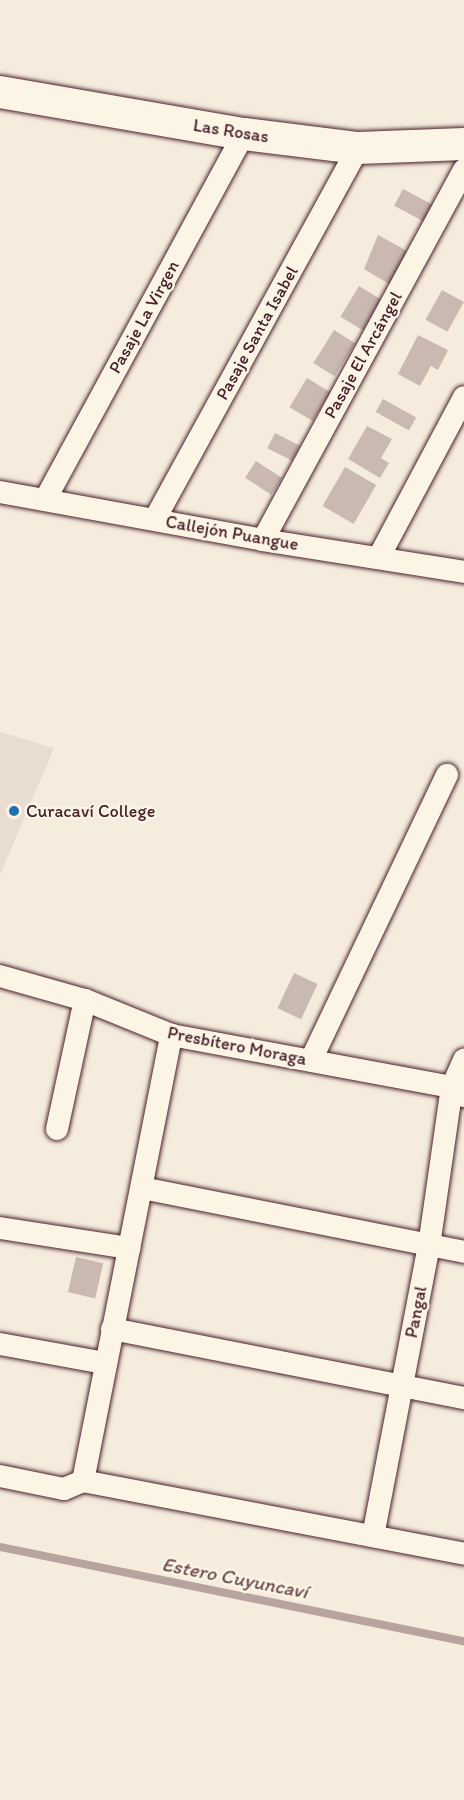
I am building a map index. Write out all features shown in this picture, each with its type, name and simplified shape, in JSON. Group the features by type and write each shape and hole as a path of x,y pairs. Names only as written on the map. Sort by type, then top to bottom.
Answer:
{"street":[{"name":"Las Rosas","path":"0,92 244,134 358,148 464,144"},
{"name":"Pasaje La Virgen","path":"45,500 244,134"},
{"name":"Pasaje Santa Isabel","path":"155,519 358,148"},
{"name":"Pasaje El Arcángel","path":"263,540 464,171"},
{"path":"379,556 464,398"},
{"name":"Callejón Puangue","path":"0,492 263,540 379,556 464,572"},
{"path":"311,1060 447,775"},
{"name":"Presbítero Moraga","path":"0,976 85,1000 171,1035 311,1060 458,1091"},
{"path":"57,1129 85,1000"},
{"path":"83,1481 171,1035"},
{"path":"458,1091 464,1060"},
{"name":"Pangal","path":"373,1536 458,1091"},
{"path":"142,1188 464,1252"},
{"path":"0,1228 129,1248"},
{"path":"112,1329 464,1398"},
{"path":"0,1344 105,1364"},
{"path":"0,1476 64,1489 83,1481 464,1554"}],"shaded area":[{"name":"Curacaví College","path":"0,732 54,748 0,875"}],"building":[{"path":"403,189 433,205 424,222 394,206"},
{"path":"378,235 407,251 389,284 364,269"},
{"path":"359,286 381,299 363,330 340,317"},
{"path":"442,290 464,302 447,332 426,320"},
{"path":"334,330 355,343 335,376 313,363"},
{"path":"418,335 448,350 438,370 431,366 420,386 398,374"},
{"path":"307,378 330,392 313,421 289,407"},
{"path":"383,399 416,417 409,431 376,412"},
{"path":"367,426 392,439 381,458 389,463 380,478 348,459"},
{"path":"275,433 300,446 292,461 267,448"},
{"path":"256,461 282,478 271,495 245,478"},
{"path":"345,467 376,485 354,524 322,506"},
{"path":"294,973 318,984 301,1019 278,1008"},
{"path":"76,1257 103,1263 95,1298 68,1292"}],"waterway":[{"name":"Estero Cuyuncaví","path":"0,1547 464,1641"}],"place":[{"name":"Curacaví College","path":"14,811"}]}
